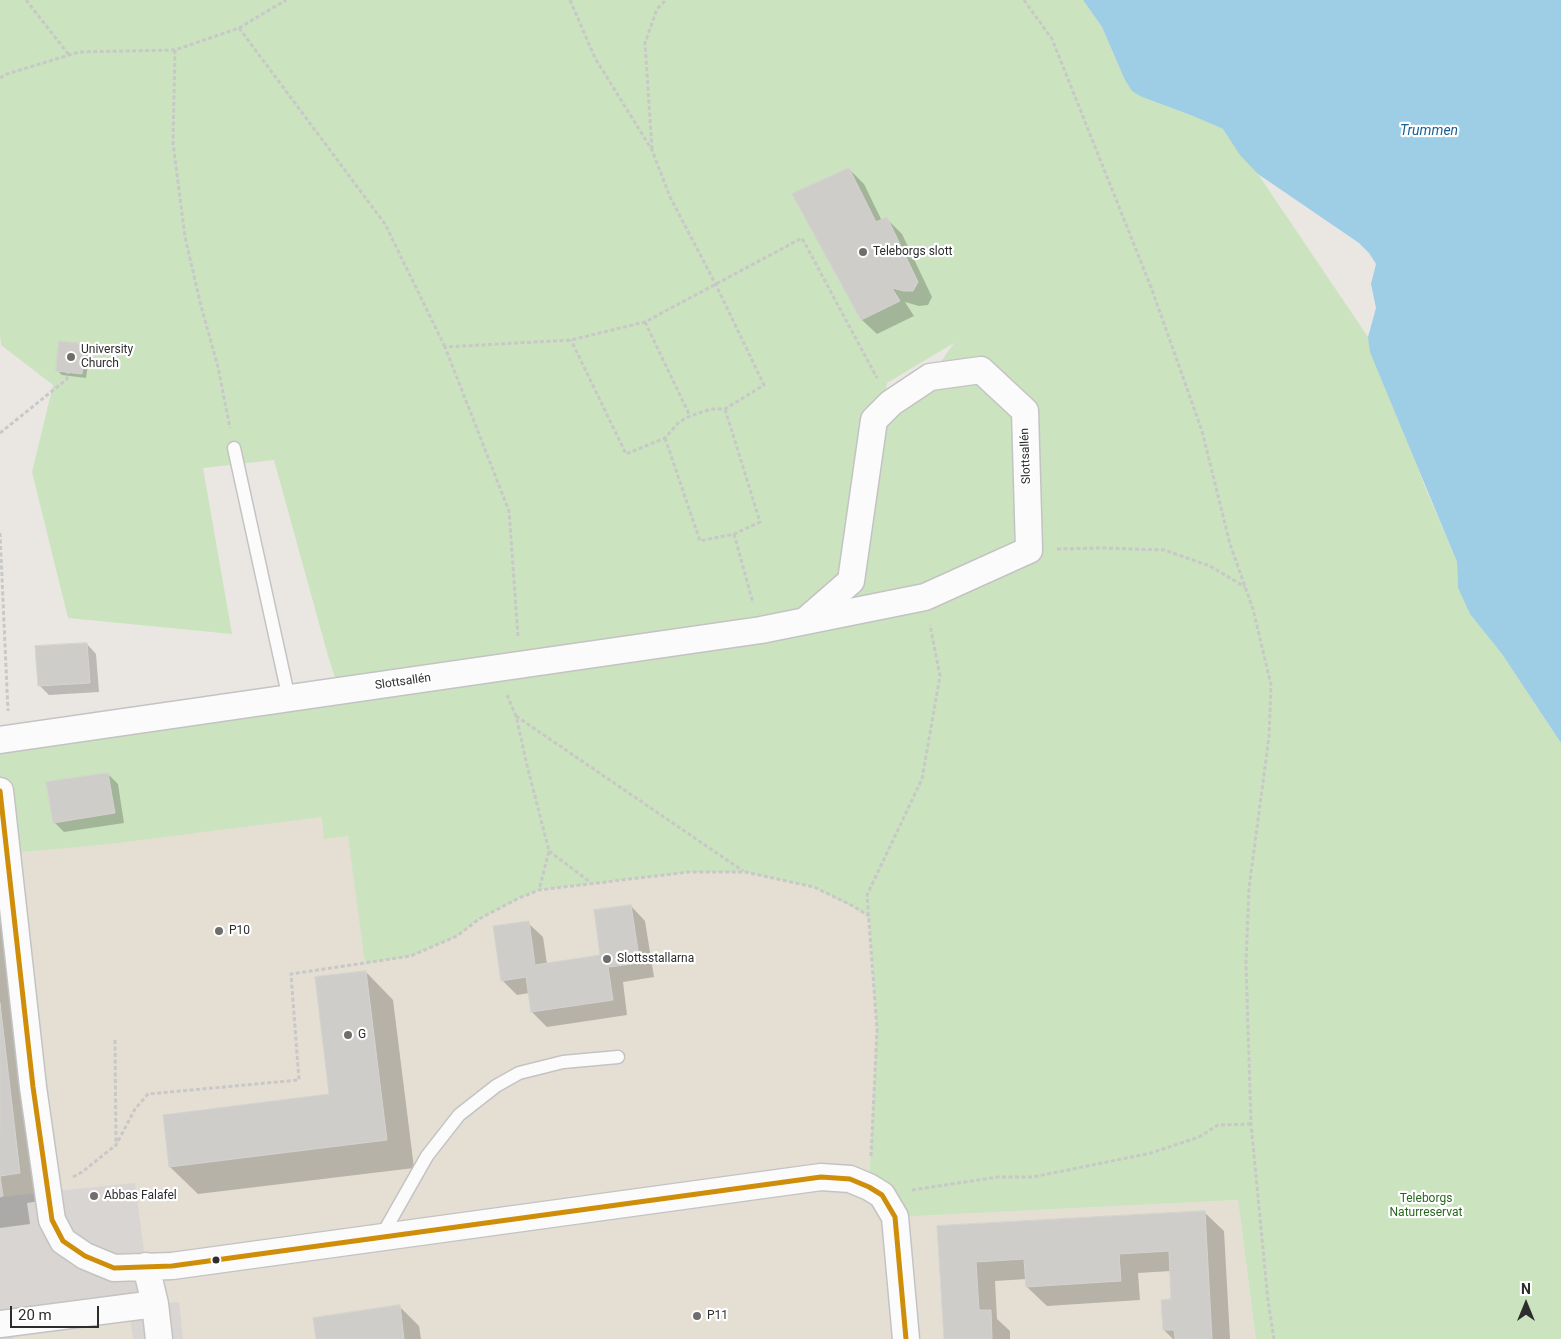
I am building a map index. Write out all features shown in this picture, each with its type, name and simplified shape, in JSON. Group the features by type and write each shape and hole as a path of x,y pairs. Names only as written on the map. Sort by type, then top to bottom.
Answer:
{"street":[{"name":"Slottsallén","path":"3,739 761,630 925,597 1029,550 1025,411 981,370 930,377 891,403 874,420 851,581 805,621"},
{"path":"0,791 46,1192 52,1220 63,1240 85,1256 114,1268 172,1266 821,1177 850,1179 875,1191 895,1217 906,1339"},
{"path":"146,1266 155,1304 159,1339"},
{"path":"0,1324 155,1304"}],"lane":[{"path":"234,448 290,698"},
{"path":"381,1237 427,1156 459,1115 496,1086 519,1073 564,1062 618,1057"}],"path":[{"path":"26,0 68,55"},
{"path":"0,78 7,74 79,52 175,50 239,28 286,0"},
{"path":"570,0 595,58 652,150 670,197 715,283 764,385 725,409 711,409 690,416 679,422 665,438 626,454 571,340"},
{"path":"652,150 645,43 657,10 666,0"},
{"path":"1024,0 1052,40 1152,287 1202,431 1230,544 1253,610 1271,685 1269,737 1249,888 1246,963 1251,1124 1268,1301 1274,1339"},
{"path":"239,28 385,224 445,347 509,511 508,667 527,765 550,850 539,890"},
{"path":"175,50 173,143 185,237 200,306 218,367 234,448"},
{"path":"445,347 571,340 645,322 802,238 891,403"},
{"path":"645,322 690,416"},
{"path":"0,433 67,379 68,373"},
{"path":"665,438 700,541 734,534 760,522 725,409"},
{"path":"0,533 8,706 3,739"},
{"path":"734,534 761,630"},
{"path":"1029,550 1103,548 1164,550 1210,566 1246,587"},
{"path":"925,597 940,676 922,779 868,895 877,1030 875,1191 998,1177 1033,1177 1152,1153 1199,1137 1218,1126 1251,1124"},
{"path":"516,716 745,872"},
{"path":"550,850 591,883"},
{"path":"46,1192 82,1172 116,1145 135,1109 148,1094 299,1080 291,974 411,956 456,936 479,919 519,898 539,890 688,872 745,872 814,887 869,916"},
{"path":"115,1040 116,1145"}],"shaded area":[{"path":"322,817 348,835 366,963 411,956 457,936 479,919 519,898 540,890 689,872 745,872 814,887 869,916 877,1030 895,1217 1238,1200 1256,1339 0,1339 0,854"},
{"path":"135,1183 146,1266 155,1304 179,1302 183,1339 133,1339 129,1308 13,1323 14,1339 0,1339 0,1197"}],"green space":[{"name":"Teleborgs Naturreservat","path":"0,0 1083,0 1102,27 1124,78 1142,97 1223,129 1258,174 1368,337 1425,487 1457,562 1458,588 1470,614 1502,654 1561,743 1561,1339 1256,1339 1238,1200 895,1217 869,1187 877,1030 869,916 814,887 745,872 689,872 539,890 519,898 479,919 457,936 411,956 366,963 348,836 324,839 322,817 109,844 0,854 0,740 339,690 274,460 203,468 232,634 68,618 32,472 53,385 1,345","holes":["954,343 930,377 884,410 887,383"]}],"water":[{"name":"Trummen","path":"1083,0 1561,0 1561,743 1502,654 1470,614 1458,588 1457,562 1370,352 1368,337 1376,308 1371,284 1376,264 1369,253 1359,243 1258,174 1240,155 1223,129 1142,97 1132,91 1124,78 1102,27"}],"building":[{"name":"Teleborgs slott","path":"849,168 876,222 887,217 918,282 913,291 892,288 900,301 861,320 792,194"},
{"name":"University Church","path":"59,341 86,344 82,374 56,371"},
{"path":"87,643 90,683 38,686 35,646"},
{"path":"108,773 115,813 53,823 46,782"},
{"name":"Slottsstallarna","path":"631,905 640,963 608,967 613,1000 531,1012 526,977 501,981 493,926 529,921 535,965 600,955 594,910"},
{"name":"G","path":"366,971 387,1140 169,1167 163,1115 329,1094 315,977"},
{"path":"0,1003 20,1173 0,1176"},
{"path":"0,1176 3,1196 0,1197"},
{"path":"1205,1211 1212,1339 1175,1339 1174,1330 1163,1330 1161,1300 1171,1299 1169,1251 1119,1254 1121,1281 1026,1287 1024,1259 976,1262 979,1310 991,1310 992,1339 944,1339 937,1226"},
{"path":"400,1305 404,1339 316,1339 313,1318"}],"transit line":[{"path":"0,791 33,1087 52,1220 63,1241 85,1256 114,1268 172,1266 821,1177 850,1179 882,1195 895,1217 906,1339"}],"place":[{"name":"Teleborgs slott","path":"863,252"},
{"name":"University Church","path":"71,357"},
{"name":"P10","path":"219,931"},
{"name":"Slottsstallarna","path":"607,959"},
{"name":"G","path":"348,1035"},
{"name":"Abbas Falafel","path":"94,1196"},
{"name":"P11","path":"697,1316"}]}
